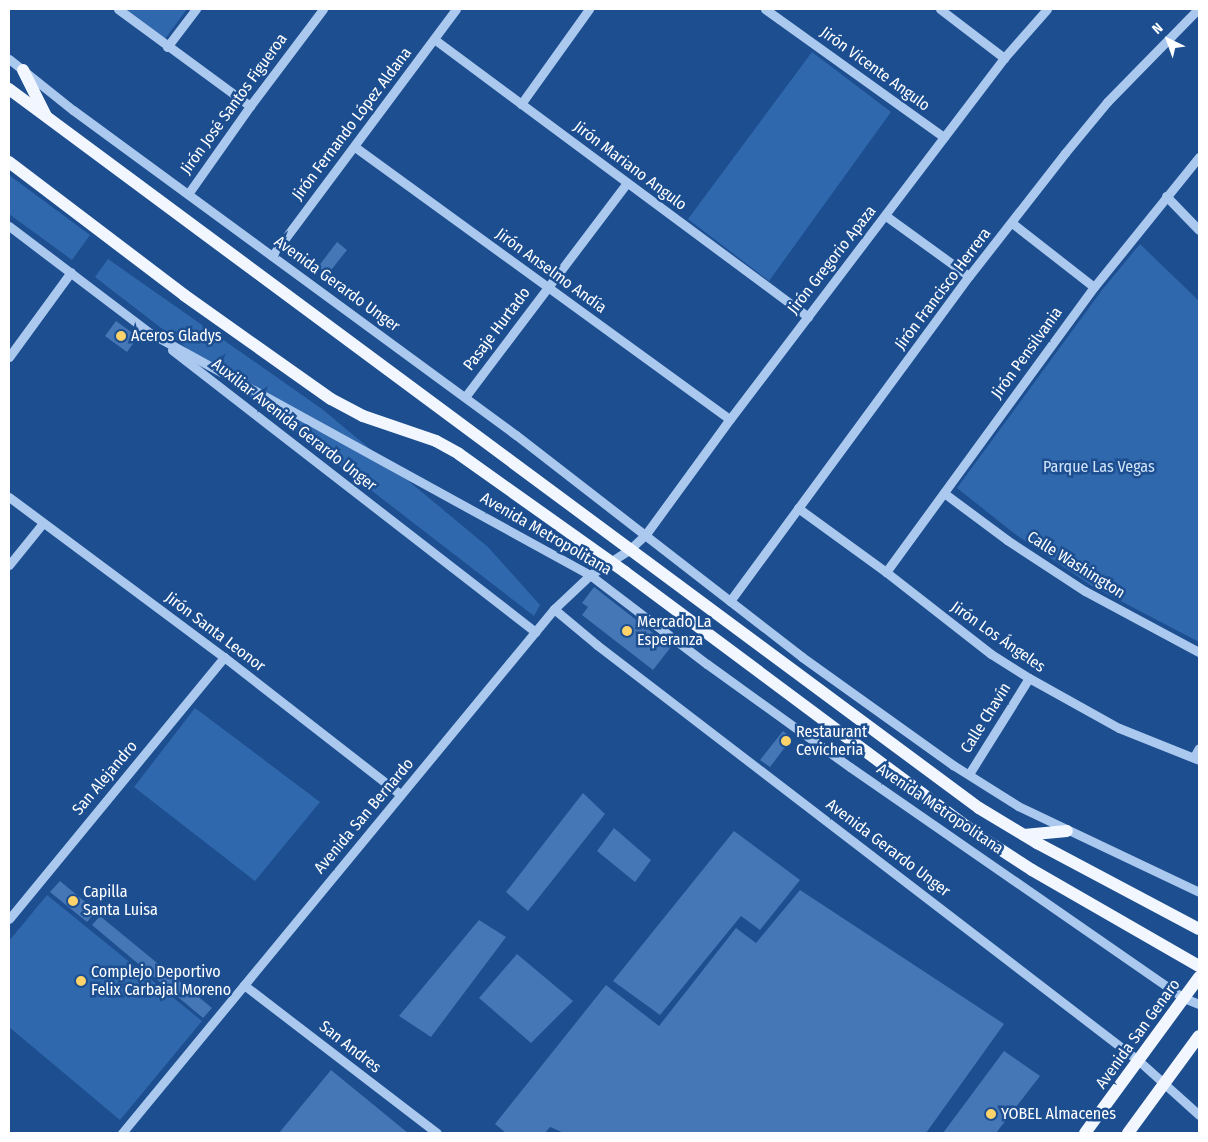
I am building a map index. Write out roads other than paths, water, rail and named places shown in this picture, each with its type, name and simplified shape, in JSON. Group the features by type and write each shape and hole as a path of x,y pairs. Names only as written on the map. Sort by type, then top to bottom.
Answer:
{"main road":[{"path":"23,70 48,118"},
{"path":"9,89 629,550"},
{"path":"9,162 184,295 331,399 363,416 436,441 459,454 609,561"},
{"name":"Avenida Metropolitana","path":"629,550 963,797 1024,835 1132,895 1199,928"},
{"name":"Avenida Metropolitana","path":"609,561 975,833 1032,870 1199,966"},
{"path":"1024,835 1067,831"},
{"name":"Avenida San Genaro","path":"1085,1133 1199,977"},
{"path":"1128,1133 1166,1084 1199,1036"}],"street":[{"path":"118,9 167,47 250,106"},
{"path":"167,47 196,9"},
{"name":"Jirón José Santos Figueroa","path":"188,194 250,106 323,9"},
{"name":"Jirón Fernando López Aldana","path":"272,256 356,146 456,9"},
{"path":"521,104 589,9"},
{"name":"Jirón Vicente Angulo","path":"765,9 944,137"},
{"path":"940,9 1004,58"},
{"name":"Jirón Gregorio Apaza","path":"646,534 730,419 886,216 1004,58 1047,9"},
{"name":"Jirón Francisco Herrera","path":"730,601 969,276 1106,102 1198,9"},
{"name":"Jirón Mariano Angulo","path":"434,39 808,317"},
{"name":"Avenida Gerardo Unger","path":"9,59 646,534"},
{"name":"Jirón Anselmo Andía","path":"356,146 730,419"},
{"name":"Jirón Pensilvania","path":"886,572 1094,287 1199,157"},
{"name":"Pasaje Hurtado","path":"464,397 627,183"},
{"path":"1166,196 1199,230"},
{"path":"886,216 969,276"},
{"path":"1012,223 1094,287"},
{"name":"Auxiliar Avenida Gerardo Unger","path":"9,226 536,632"},
{"path":"9,357 71,272"},
{"name":"Avenida Metropolitana","path":"150,333 590,575 707,664 850,767 1184,998 1199,1004"},
{"name":"Calle Washington","path":"944,493 1007,540 1085,591 1199,652"},
{"name":"Jirón Santa Leonor","path":"9,498 224,657 401,795"},
{"name":"Jirón Los Ángeles","path":"798,508 886,572 963,634 1029,678 1119,728 1196,759"},
{"path":"9,565 43,523"},
{"path":"646,534 802,657 1018,806 1067,831 1199,892"},
{"name":"Avenida San Bernardo","path":"122,1133 554,609 590,575 609,561 629,550 646,534"},
{"name":"Avenida Gerardo Unger","path":"554,609 597,645 1139,1061 1199,1115"},
{"name":"San Alejandro","path":"9,919 224,657"},
{"name":"Calle Chavín","path":"969,774 1029,678"},
{"path":"1196,759 1199,748"},
{"name":"San Andres","path":"244,985 437,1133"}],"place":[{"name":"Aceros Gladys","path":"121,336"},
{"name":"Mercado La Esperanza","path":"627,631"},
{"name":"Restaurant Cevicheria","path":"786,741"},
{"name":"Capilla Santa Luisa","path":"73,901"},
{"name":"Complejo Deportivo Felix Carbajal Moreno","path":"81,981"},
{"name":"YOBEL Almacenes","path":"991,1114"}],"park label":[{"name":"Parque Las Vegas","path":"1099,467"}]}
